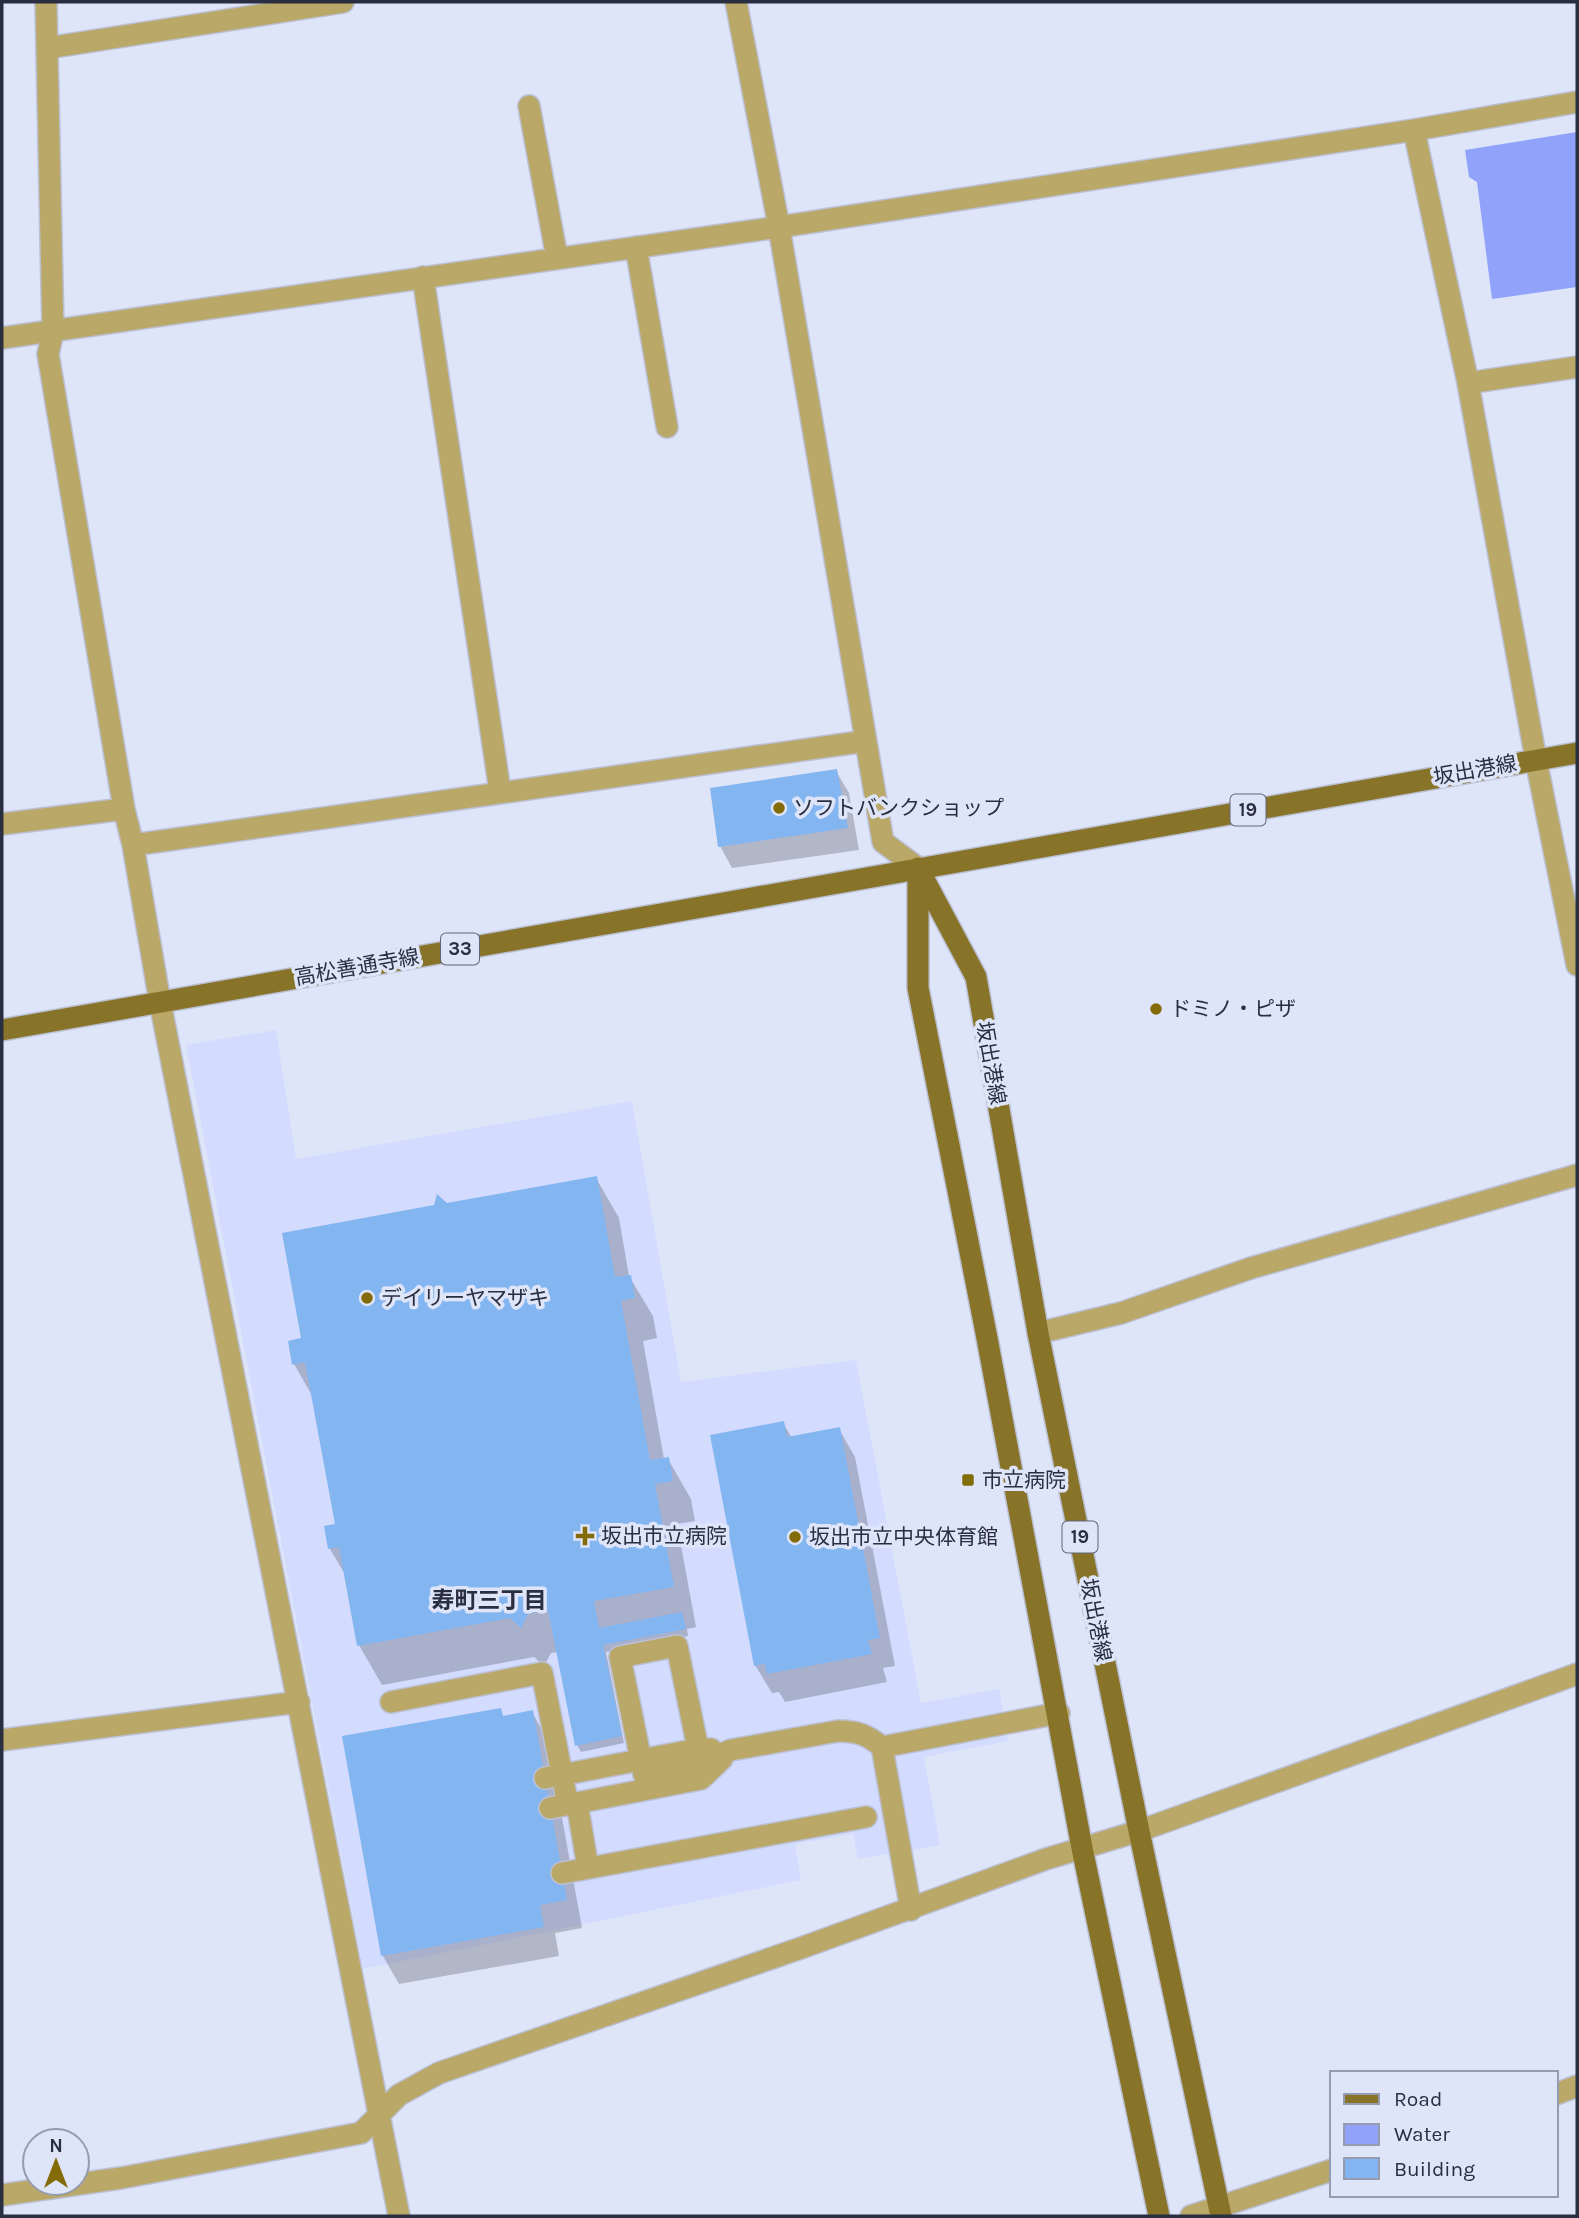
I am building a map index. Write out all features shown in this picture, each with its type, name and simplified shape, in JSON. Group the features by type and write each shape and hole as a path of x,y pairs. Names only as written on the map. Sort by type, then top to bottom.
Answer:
{"main road":[{"name":"坂出港線","path":"1220,2212 1038,1333 976,977 918,868 1577,753"},
{"name":"高松善通寺線","path":"2,1030 918,868"},
{"path":"918,868 918,988 1059,1713 1082,1848 1158,2216"}],"street":[{"path":"46,2 53,332 48,354 124,808 134,845 160,1002 399,2216"},
{"path":"47,48 344,2"},
{"path":"736,2 779,227 883,842 918,868"},
{"path":"2,338 779,227 1414,130 1577,102"},
{"path":"529,106 557,258"},
{"path":"1414,130 1468,383 1536,760 1577,965"},
{"path":"636,247 667,427"},
{"path":"423,277 500,791"},
{"path":"1468,383 1577,367"},
{"path":"134,845 866,741"},
{"path":"2,824 124,808"},
{"path":"1038,1333 1121,1313 1251,1268 1577,1175"},
{"path":"698,1748 677,1646 620,1657 644,1775 701,1763 731,1750 838,1731 854,1731 871,1737 882,1747 911,1910"},
{"path":"391,1702 542,1673 554,1777 588,1868"},
{"path":"2,2195 121,2178 361,2133 399,2095 439,2073 1082,1848 1139,1831 1577,1674"},
{"path":"2,1740 299,1702"},
{"path":"882,1747 1059,1713"},
{"path":"554,1777 698,1748 731,1750"},
{"path":"565,1806 701,1779 731,1750"},
{"path":"562,1873 866,1817"},
{"path":"1558,2093 1577,2086"},
{"path":"1191,2216 1220,2212 1330,2171"}],"shaded area":[{"name":"坂出市立病院","path":"276,1030 296,1159 632,1101 681,1382 856,1360 921,1703 999,1689 1008,1741 924,1757 940,1845 858,1859 853,1834 795,1844 801,1880 363,1969 186,1045"}],"water":[{"path":"1577,132 1577,287 1492,299 1477,182 1469,177 1465,150"}],"building":[{"name":"ソフトバンクショップ","path":"837,769 848,828 718,847 710,788"},
{"path":"597,1176 615,1277 631,1275 635,1298 621,1301 650,1460 669,1457 673,1481 655,1484 674,1587 594,1601 599,1628 682,1612 686,1629 603,1645 622,1736 575,1746 548,1610 528,1614 521,1628 510,1618 357,1646 339,1547 328,1549 324,1526 335,1524 305,1362 292,1365 288,1341 301,1338 282,1233 434,1205 437,1194 447,1203"},
{"name":"坂出市立中央体育館","path":"784,1421 787,1437 840,1427 880,1638 868,1640 872,1654 767,1674 765,1664 754,1666 710,1435"},
{"path":"501,1708 503,1716 533,1710 567,1900 540,1905 544,1927 381,1956 342,1736"}],"place":[{"name":"ソフトバンクショップ","path":"779,808"},
{"name":"ドミノ・ピザ","path":"1156,1009"},
{"name":"デイリーヤマザキ","path":"367,1298"},
{"name":"市立病院","path":"968,1480"},
{"name":"坂出市立病院","path":"585,1536"},
{"name":"坂出市立中央体育館","path":"795,1537"}],"district":[{"name":"寿町三丁目","path":"489,1600"}]}
